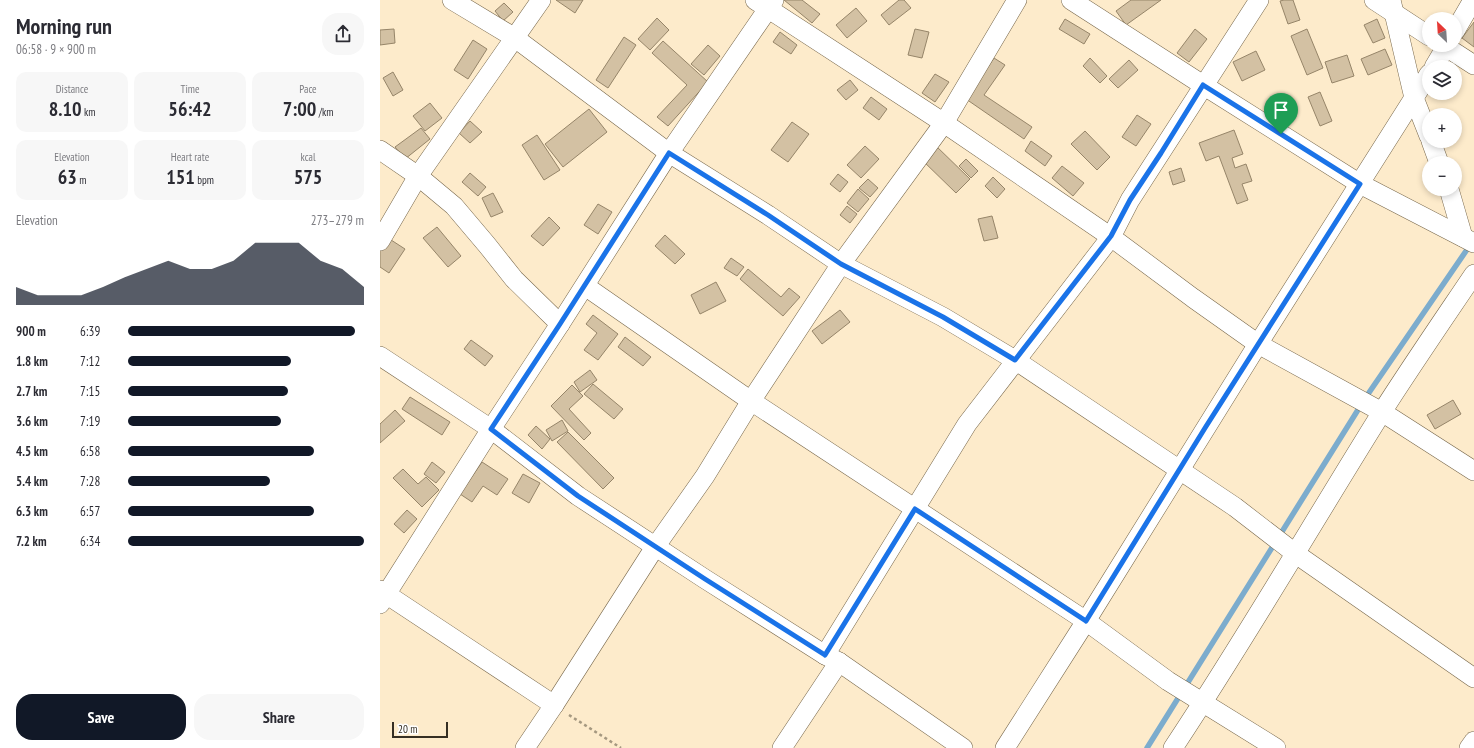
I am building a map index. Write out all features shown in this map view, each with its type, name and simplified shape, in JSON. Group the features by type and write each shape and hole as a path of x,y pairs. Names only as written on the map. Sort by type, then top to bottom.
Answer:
{"street":[{"path":"452,0 515,38 669,153 768,215 841,264 943,317 1015,360 1235,507 1296,554 1474,678"},
{"path":"380,241 418,176 541,0"},
{"path":"525,748 655,547 705,476 751,401 841,264 944,123 1017,0"},
{"path":"1071,0 1360,184 1468,240"},
{"path":"782,748 915,509 967,424 1111,236 1130,200 1259,0"},
{"path":"1374,0 1393,7 1422,30"},
{"path":"1462,18 1473,0"},
{"path":"554,705 382,596 585,286 765,3 1111,236 1193,298 1258,344 1382,412 1474,471"},
{"path":"1393,7 1414,98 1422,118"},
{"path":"1459,52 1474,65"},
{"path":"1005,748 1086,621 1179,469 1422,85"},
{"path":"380,150 418,176 454,206 488,245 514,279 560,324"},
{"path":"1452,196 1468,240"},
{"path":"1173,748 1296,554 1382,412 1474,274"},
{"path":"585,286 751,401 1086,621 1202,704 1276,748"},
{"path":"380,356 491,429 578,496 655,547 832,659 963,748"},
{"path":"1469,748 1474,741"}],"path":[{"path":"554,705 621,748"}],"building":[{"path":"556,0 583,0 575,13"},
{"path":"784,0 802,0 820,14 812,23"},
{"path":"899,0 904,0 911,8 889,25 881,15"},
{"path":"1131,0 1161,0 1126,25 1116,11"},
{"path":"1293,0 1300,20 1288,24 1280,1"},
{"path":"504,3 513,12 503,21 495,11"},
{"path":"856,8 867,21 847,38 836,25"},
{"path":"657,18 669,30 650,50 638,39"},
{"path":"1065,19 1090,34 1084,44 1059,29"},
{"path":"1377,19 1385,38 1373,43 1364,25"},
{"path":"1474,22 1474,47 1462,38"},
{"path":"394,29 395,43 380,45 380,30"},
{"path":"915,29 929,32 922,58 908,55"},
{"path":"1195,29 1207,39 1189,62 1177,53"},
{"path":"1307,29 1323,68 1307,75 1291,36"},
{"path":"780,32 797,45 791,54 773,42"},
{"path":"624,37 636,45 608,88 596,80"},
{"path":"473,40 487,49 468,79 454,70"},
{"path":"663,41 708,82 668,126 657,117 687,85 652,53"},
{"path":"708,45 720,56 704,75 691,64"},
{"path":"1385,49 1392,65 1368,75 1361,59"},
{"path":"1256,51 1265,70 1242,81 1233,62"},
{"path":"1347,55 1354,76 1332,83 1325,62"},
{"path":"994,58 1005,65 984,95 1032,127 1024,139 966,99"},
{"path":"1090,58 1107,76 1100,83 1083,66"},
{"path":"1129,60 1138,70 1118,88 1109,79"},
{"path":"393,72 403,90 393,96 383,78"},
{"path":"935,74 949,82 935,102 922,93"},
{"path":"850,80 858,90 846,100 837,90"},
{"path":"1320,92 1332,121 1320,126 1308,97"},
{"path":"871,97 887,109 879,120 863,108"},
{"path":"430,103 442,118 425,131 413,116"},
{"path":"589,109 607,132 563,167 545,144"},
{"path":"1137,115 1151,124 1136,146 1122,137"},
{"path":"470,121 482,132 470,143 459,133"},
{"path":"792,122 809,134 788,162 771,150"},
{"path":"421,128 430,139 405,159 395,147"},
{"path":"1234,130 1243,154 1232,158 1235,168 1246,164 1252,181 1242,184 1248,200 1237,204 1219,156 1206,161 1199,143"},
{"path":"1085,131 1110,157 1097,170 1071,144"},
{"path":"537,135 560,170 544,180 522,145"},
{"path":"1031,141 1052,156 1045,166 1025,151"},
{"path":"934,144 970,179 956,193 920,158"},
{"path":"865,146 879,159 861,178 847,165"},
{"path":"966,159 978,171 971,178 959,166"},
{"path":"1062,166 1084,183 1073,196 1052,178"},
{"path":"1181,168 1185,181 1173,185 1169,172"},
{"path":"470,173 486,187 478,196 462,182"},
{"path":"838,174 848,182 840,192 830,184"},
{"path":"993,177 1005,189 997,198 985,186"},
{"path":"868,179 878,188 870,197 859,188"},
{"path":"858,189 869,199 858,212 847,203"},
{"path":"493,193 503,212 491,217 482,198"},
{"path":"598,204 612,212 598,234 584,225"},
{"path":"847,206 857,214 850,223 840,215"},
{"path":"992,216 998,238 984,241 978,219"},
{"path":"549,217 560,228 543,246 531,236"},
{"path":"437,227 461,256 448,267 423,238"},
{"path":"665,235 685,254 675,264 655,246"},
{"path":"388,238 405,249 389,273 380,267 380,251"},
{"path":"731,258 744,267 737,276 724,268"},
{"path":"748,269 781,297 789,288 800,297 783,316 740,279"},
{"path":"716,282 726,301 700,314 691,295"},
{"path":"840,310 850,322 822,344 812,331"},
{"path":"593,315 618,334 598,360 584,350 597,333 586,324"},
{"path":"625,337 651,357 643,366 618,347"},
{"path":"471,340 493,356 485,366 464,349"},
{"path":"590,370 597,380 580,392 574,382"},
{"path":"593,384 623,409 614,419 584,394"},
{"path":"572,385 583,396 569,409 591,433 584,440 551,406"},
{"path":"410,397 450,422 442,435 402,409"},
{"path":"1453,400 1461,414 1435,429 1427,415"},
{"path":"395,410 405,421 380,443 380,424"},
{"path":"562,420 568,431 552,441 546,430"},
{"path":"536,426 550,439 542,449 528,435"},
{"path":"568,432 614,478 603,489 557,442"},
{"path":"432,462 445,472 436,483 424,474"},
{"path":"482,462 508,479 497,495 483,486 472,502 460,494"},
{"path":"403,469 418,484 426,477 439,490 422,507 393,478"},
{"path":"523,474 540,483 529,503 512,493"},
{"path":"407,510 417,519 404,533 394,524"}],"waterway":[{"path":"1147,748 1366,397 1466,251"}],"route":[{"path":"1203,85 1281,134 1360,184 1205,428 1086,621 915,509 825,655 655,547 578,496 491,429 669,153 768,215 841,264 943,317 1015,360 1111,236 1130,200 1203,85"}]}
